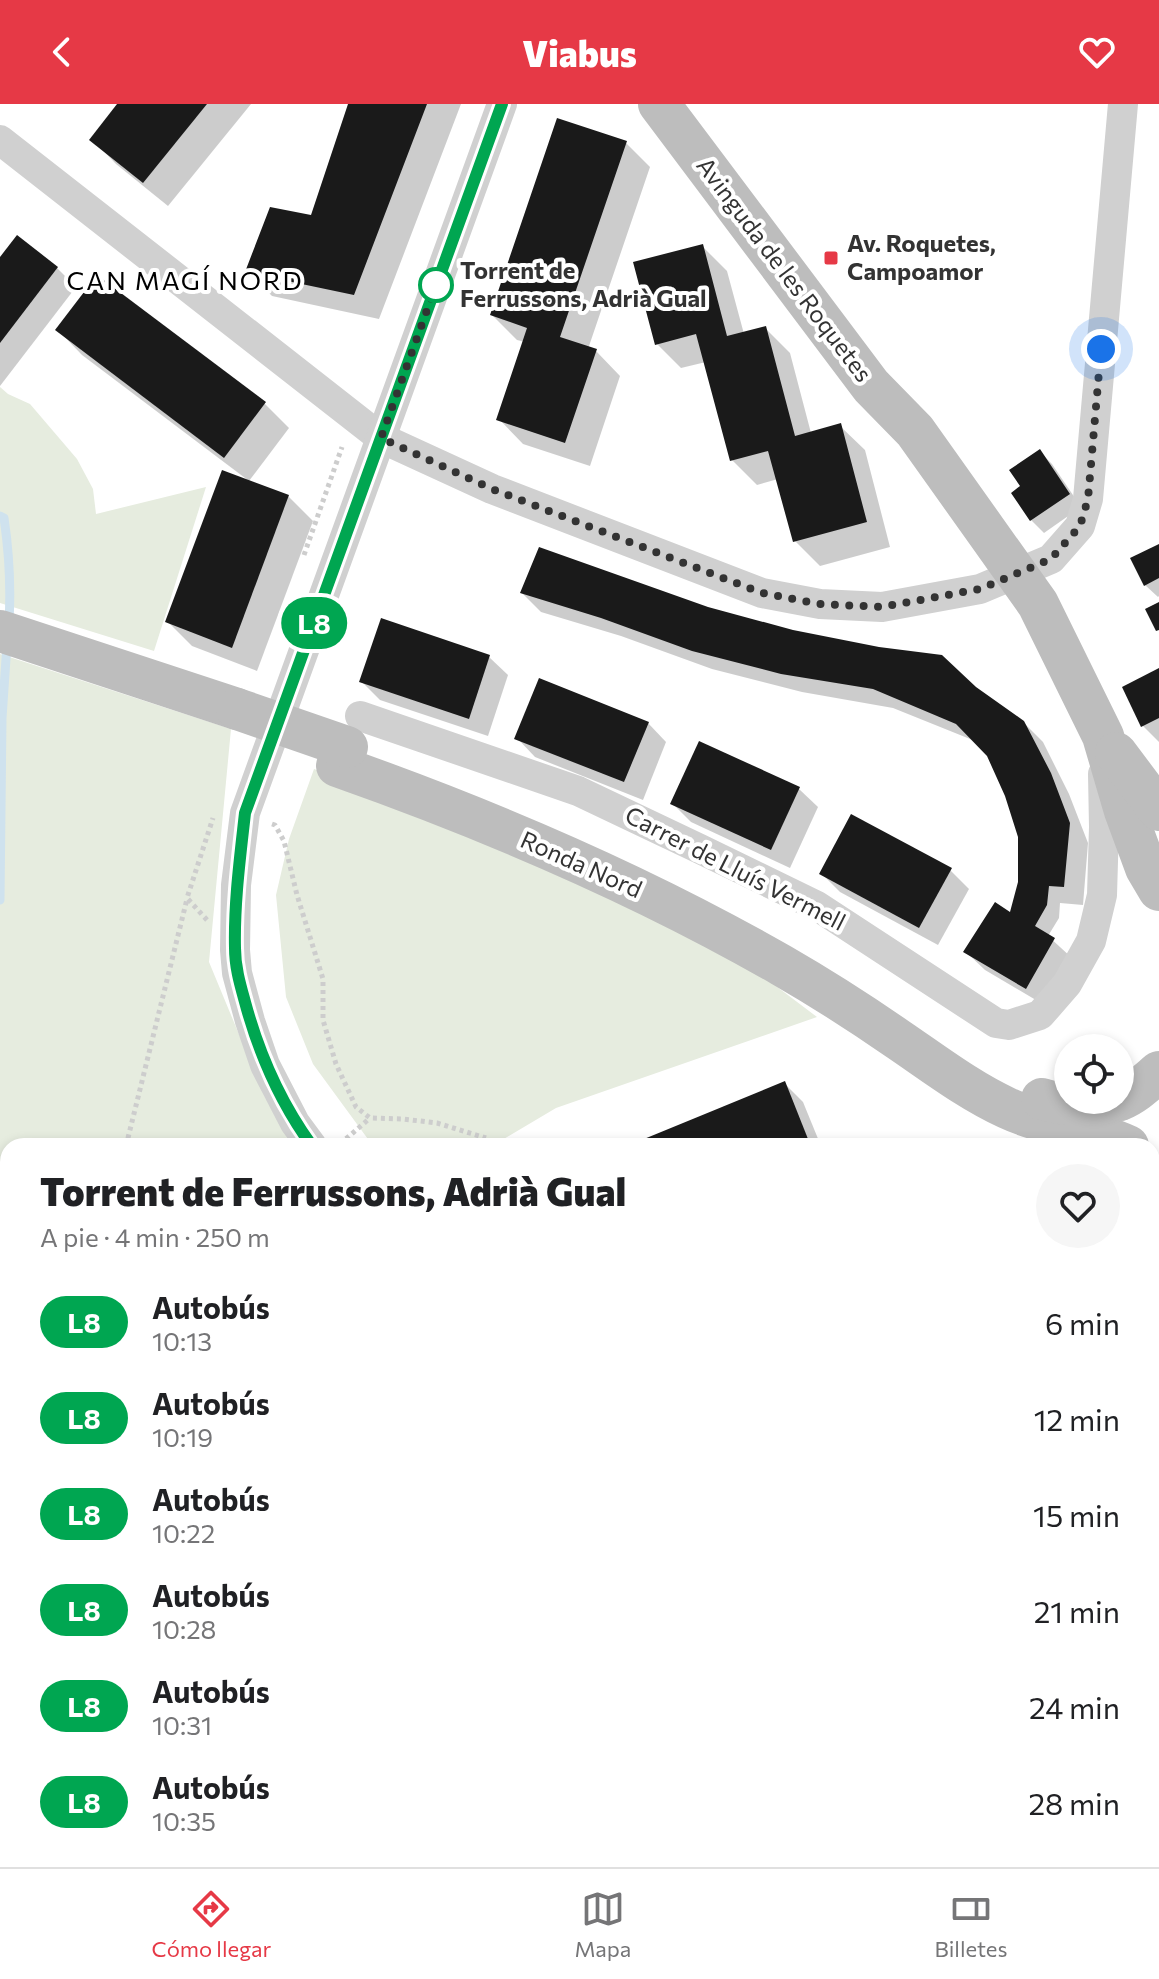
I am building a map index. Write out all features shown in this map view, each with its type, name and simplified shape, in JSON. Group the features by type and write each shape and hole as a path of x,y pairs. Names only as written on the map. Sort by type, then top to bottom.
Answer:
{"main road":[{"name":"Avinguda de les Roquetes","path":"659,104 871,386 915,431 1038,604 1103,736 1125,811 1146,868 1159,890"},
{"name":"Avinguda de les Roquetes","path":"694,104 894,369 915,431"},
{"name":"Ronda Nord","path":"16,648 234,719 348,743 541,821 676,884 827,965 989,1074 1022,1092 1054,1102"},
{"name":"Avinguda de les Roquetes","path":"1103,736 1159,810"},
{"name":"Ronda Nord","path":"348,743 467,814 623,883 790,970 1005,1107 1108,1138"},
{"name":"Ronda Nord","path":"1134,1092 1159,1072"}],"street":[{"path":"306,1138 265,1065 237,973 236,885 245,813 502,104"},
{"path":"0,140 381,438 492,489 762,593 820,604 882,607 980,589 1017,574 1051,559 1080,526 1088,499 1123,104"},
{"name":"Carrer de Lluís Vermell","path":"348,743 578,791 817,906 996,1023 1009,1025 1040,1015 1067,984 1091,941 1102,895 1103,736"}],"path":[{"path":"245,813 275,825 284,841 323,979 323,1020 336,1064 356,1107 370,1118 437,1123 486,1138"},
{"path":"128,1138 187,898"},
{"path":"347,1138 370,1118"}],"shaded area":[{"path":"0,387 30,404 77,459 93,489 96,514 206,487 154,651 0,603"},
{"path":"0,654 231,729 209,962 265,1097 290,1138 0,1138"},
{"path":"314,769 398,800 740,959 817,1017 556,1108 505,1138 367,1138 313,1064 286,997 276,895 289,839"}],"building":[{"path":"117,104 207,104 143,183 89,140"},
{"path":"348,104 427,104 354,295 245,272 270,207 311,215"},
{"path":"557,118 627,141 560,337 597,349 565,443 496,420 527,328 490,315"},
{"path":"17,235 58,267 0,343 0,257"},
{"path":"703,244 727,336 766,326 795,436 841,423 867,522 793,542 768,451 730,461 696,334 655,345 633,262"},
{"path":"97,275 266,402 224,458 55,330"},
{"path":"1040,449 1070,494 1030,521 1011,493 1020,486 1009,470"},
{"path":"222,470 289,495 232,648 165,622"},
{"path":"1159,544 1159,578 1144,586 1130,558"},
{"path":"539,547 708,607 793,630 879,647 942,655 976,687 1024,721 1051,773 1070,823 1064,887 1049,886 1047,905 1035,926 1055,938 1026,989 963,952 995,902 1010,912 1018,882 1018,837 1005,796 987,756 956,724 873,689 781,674 692,651 520,593"},
{"path":"1159,602 1159,630 1156,631 1145,609"},
{"path":"381,618 490,655 469,719 359,682"},
{"path":"1159,668 1159,718 1141,727 1122,687"},
{"path":"539,678 649,722 624,782 514,739"},
{"path":"699,741 800,787 771,850 670,804"},
{"path":"851,814 952,868 919,928 819,874"},
{"path":"785,1081 808,1138 646,1138"}],"waterway":[{"path":"0,516 4,518 8,557 9,621"},
{"path":"0,900 2,718 7,644"}],"bus line":[{"name":"L8","path":"306,1138 265,1065 237,973 236,885 245,813 502,104"}],"place":[{"name":"Av. Roquetes, Campoamor","path":"831,258"},
{"name":"Torrent de Ferrussons, Adrià Gual","path":"436,285"}],"district":[{"name":"CAN MAGÍ NORD","path":"185,281"}],"route":[{"path":"436,285 381,438 492,489 762,593 820,604 882,607 980,589 1051,559 1080,526 1088,499 1101,349"}]}
